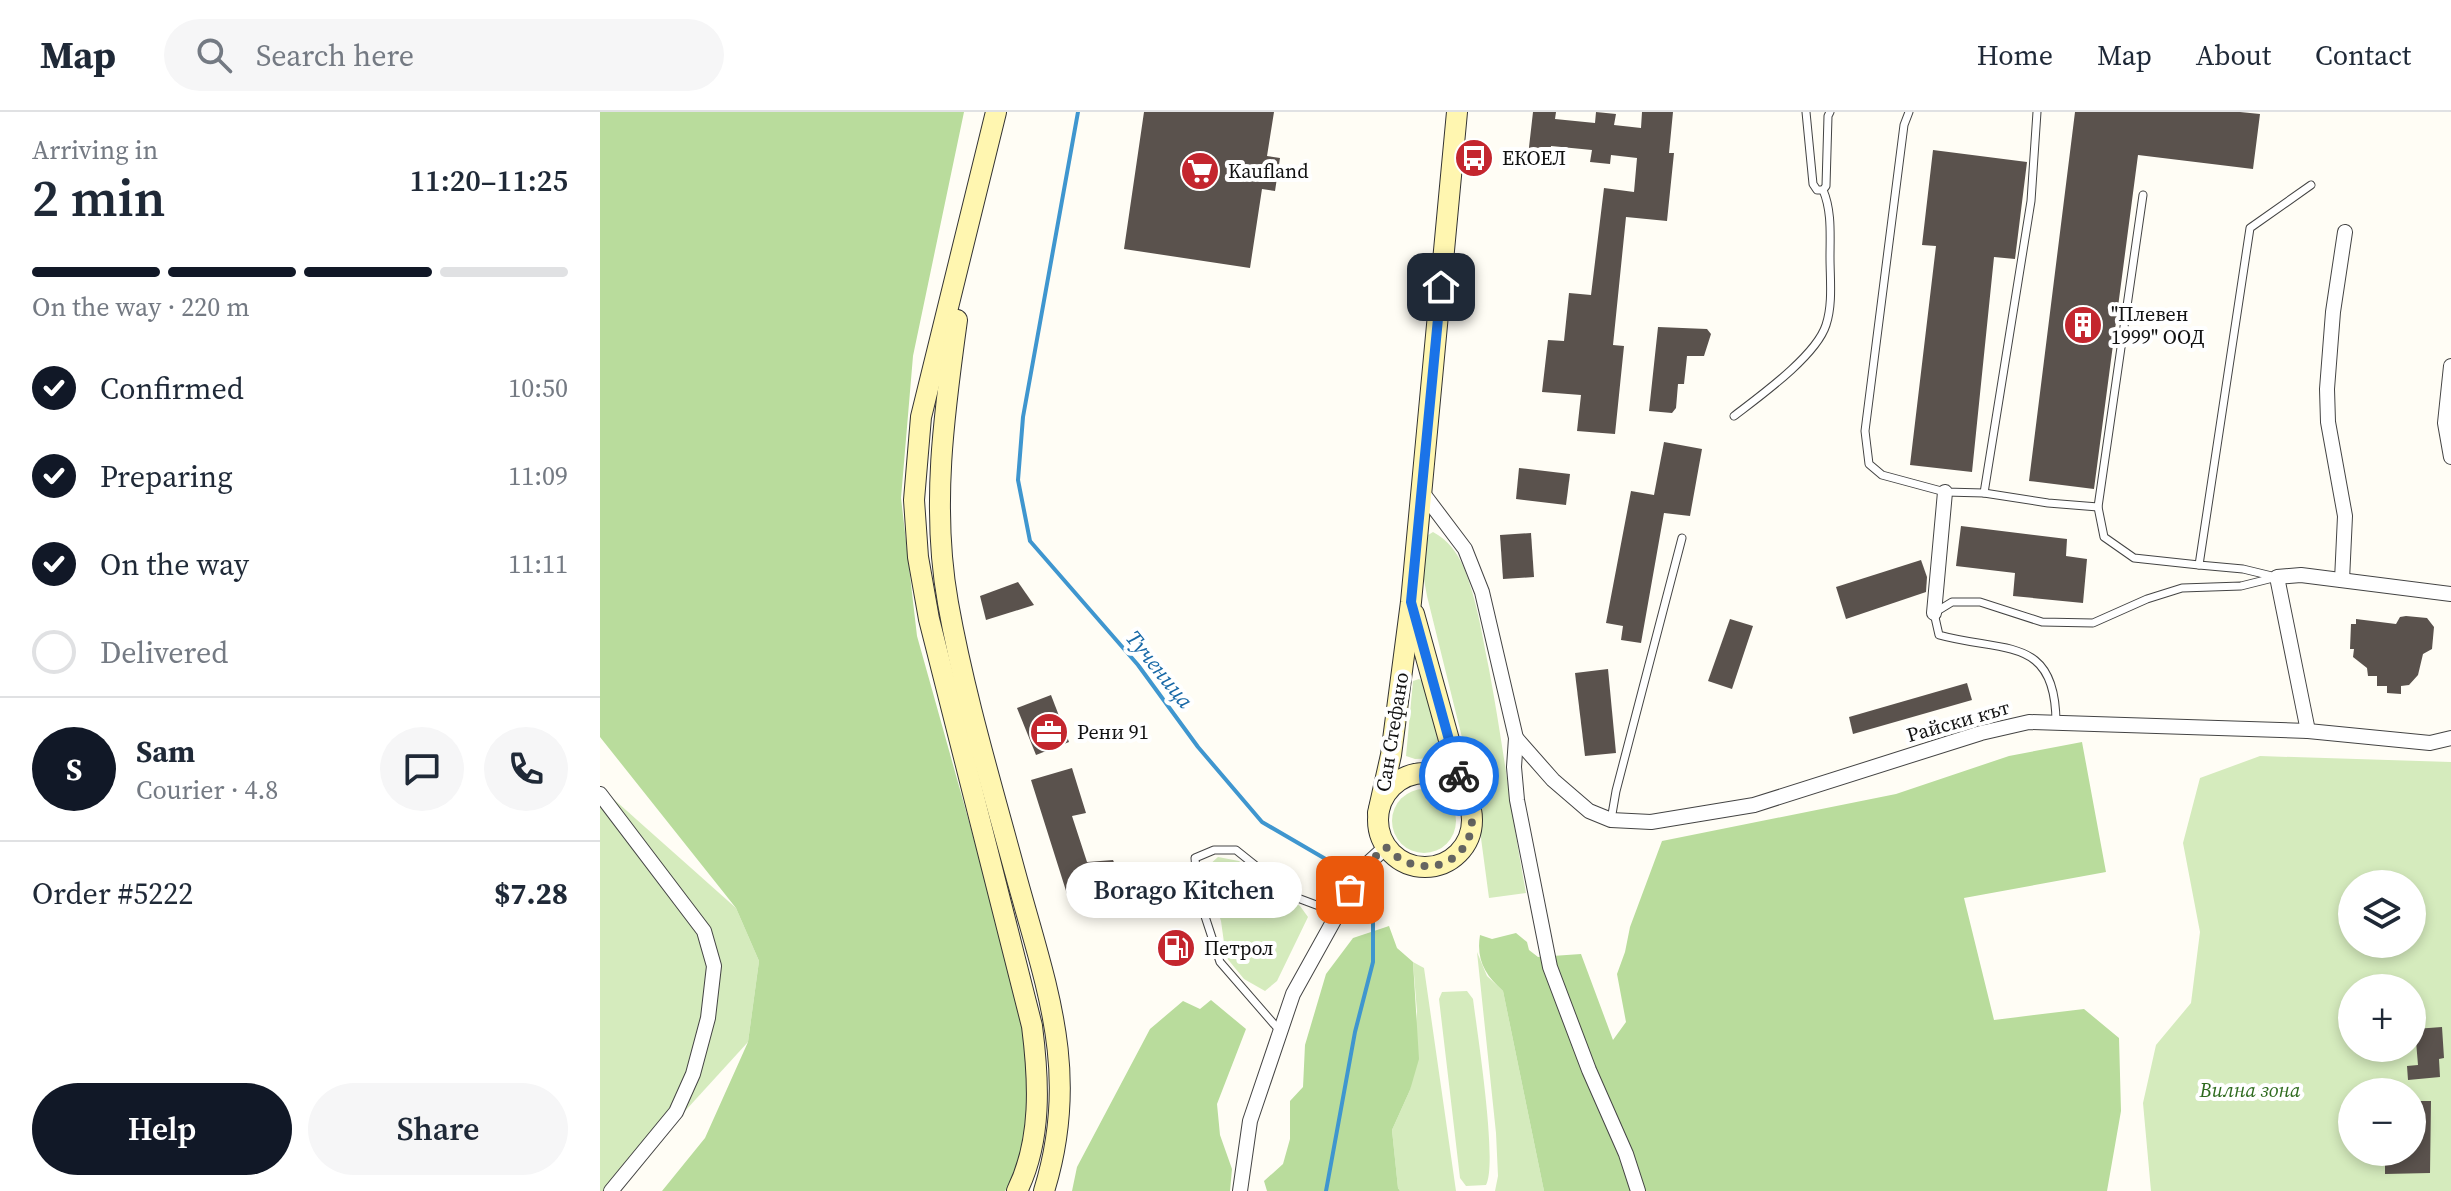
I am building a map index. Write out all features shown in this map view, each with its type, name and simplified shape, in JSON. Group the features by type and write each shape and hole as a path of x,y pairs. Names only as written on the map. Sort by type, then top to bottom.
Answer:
{"main road":[{"path":"996,112 921,417 914,500 918,557 929,619 1032,1026 1037,1077 1035,1126 1026,1174 1017,1191"},
{"name":"Сан Стефано","path":"1378,813 1391,755 1411,602 1457,112"},
{"path":"970,223 942,433 942,556 961,662 997,806 1044,972 1055,1027 1060,1082 1059,1130 1044,1191"},
{"name":"Сан Стефано","path":"1411,602 1464,794"},
{"path":"1428,773 1442,776 1464,794 1472,818 1471,831 1458,853 1448,861 1424,867 1411,865 1386,847 1379,831 1378,813 1382,799 1401,779 1428,773"}],"street":[{"path":"2342,580 2345,516 2328,422 2327,389 2333,312 2345,232"},
{"path":"2451,366 2445,423 2451,457"},
{"path":"1422,492 1447,522 1475,571 1516,738 1514,767 1517,800 1550,967 1638,1191"},
{"path":"1934,613 1945,492"},
{"path":"2308,731 2277,577 2301,575 2451,594"},
{"name":"Райски кът","path":"1516,738 1572,799 1589,811 1611,820 1651,822 1754,805 1981,733 2029,722 2308,731 2430,743 2451,738"},
{"path":"600,794 704,931 714,966 708,1018 693,1074 676,1112 611,1191"},
{"path":"1240,1191 1250,1121 1293,994 1360,873 1386,847"}],"lane":[{"path":"1806,112 1813,184 1817,190 1823,190"},
{"path":"1823,190 1826,186 1830,112"},
{"path":"1909,112 1904,125 1865,431 1869,464 1882,475 1945,492 1984,493 2098,507"},
{"path":"1984,493 2031,201 2037,112"},
{"path":"2199,565 2250,228 2311,185"},
{"path":"1734,416 1801,361 1826,327 1830,296 1830,220 1823,190"},
{"path":"2143,195 2098,507 2104,537 2134,558 2243,569 2277,577"},
{"path":"1611,820 1682,538"},
{"path":"2056,723 2056,695 2050,675 2030,656 1998,646 1939,635 1934,613 1952,602 1980,602 2042,622 2093,623 2147,599 2182,588 2241,586 2277,577"},
{"path":"1280,1031 1220,962 1198,895 1195,858 1214,850 1236,850 1295,897 1319,906 1341,906"}],"green space":[{"path":"600,112 964,112 913,356 901,498 917,636 1020,1004 1027,1067 1026,1122 1017,1171 1005,1191 662,1191 705,1138 748,1042 759,961 736,908 600,737"},
{"path":"1433,532 1448,543 1458,557 1476,605 1526,893 1489,898 1474,786 1423,574 1425,537"},
{"path":"1419,679 1424,682 1441,752 1437,758 1415,759 1406,756 1413,681"},
{"path":"2082,742 2106,872 1964,898 1994,1020 2084,1009 2119,1038 2121,1111 2107,1191 1544,1191 1503,991 1483,966 1479,952 1480,935 1492,939 1516,933 1538,957 1581,954 1613,1040 1626,1022 1617,974 1630,927 1662,841 1896,794 2009,756"},
{"name":"Вилна зона","path":"2260,756 2451,762 2451,1191 2151,1191 2143,1103 2156,1045 2191,1003 2200,932 2183,843 2200,778"},
{"path":"600,787 736,908 759,961 748,1042 612,1191 600,1191"},
{"path":"1424,789 1447,798 1456,821 1447,844 1424,853 1401,844 1392,821 1401,798"},
{"path":"1218,857 1239,861 1262,881 1300,906 1308,917 1277,981 1265,991 1244,979 1226,957 1221,921 1208,882 1208,866"},
{"path":"1389,926 1397,948 1413,962 1419,1059 1410,1090 1392,1130 1400,1191 1267,1191 1264,1181 1283,1164 1290,1139 1290,1101 1303,1087 1305,1045 1326,974 1353,938"},
{"path":"1477,952 1487,976 1503,991 1544,1191 1495,1191 1498,1176 1496,1133"},
{"path":"1413,962 1424,968 1456,1191 1400,1191 1398,1188 1392,1130 1410,1090 1417,1012"},
{"path":"1467,991 1473,999 1490,1151 1486,1185 1466,1186 1460,1178 1439,999 1442,992"},
{"path":"1211,1000 1246,1029 1217,1104 1220,1135 1232,1169 1230,1191 1072,1191 1077,1167 1150,1029 1183,1001 1200,1009"}],"building":[{"name":"Kaufland","path":"1144,112 1274,112 1267,156 1280,158 1275,191 1262,189 1250,268 1124,249"},
{"path":"1533,112 1556,112 1555,119 1595,123 1596,112 1616,114 1614,125 1641,128 1642,112 1673,112 1669,153 1674,153 1667,221 1626,217 1613,345 1624,346 1615,434 1577,431 1581,395 1542,392 1548,340 1564,341 1569,293 1591,295 1604,188 1634,192 1637,158 1611,155 1610,164 1590,162 1592,150 1551,146 1550,159 1528,156"},
{"name":"\"Плевен 1999\" ООД","path":"2075,112 2260,114 2253,169 2138,155 2094,489 2029,481"},
{"path":"1933,150 2027,162 2015,259 1994,257 1972,472 1910,465 1936,246 1922,245"},
{"path":"1658,327 1707,329 1711,334 1704,356 1687,356 1684,384 1678,384 1676,408 1672,413 1649,411"},
{"path":"1664,442 1702,449 1690,516 1664,513 1641,643 1621,640 1623,626 1606,623 1631,491 1654,495"},
{"path":"1519,468 1570,474 1566,505 1516,499"},
{"path":"1961,526 2067,539 2066,556 2087,559 2083,603 2013,596 2015,573 1956,566"},
{"path":"1531,533 1534,577 1503,579 1500,535"},
{"path":"1921,560 1927,577 1926,592 1846,619 1836,587"},
{"path":"1018,582 1034,605 986,620 980,596"},
{"path":"2400,617 2427,618 2434,627 2432,649 2423,654 2418,675 2409,685 2401,686 2401,694 2387,693 2387,686 2377,686 2377,676 2368,676 2367,668 2353,657 2354,649 2350,649 2351,624 2356,624 2356,619 2396,624"},
{"path":"1730,619 1753,626 1732,689 1708,681"},
{"path":"1608,669 1616,753 1585,756 1575,673"},
{"path":"1967,683 1972,700 1853,734 1849,717"},
{"path":"1051,695 1069,742 1036,755 1017,708"},
{"path":"1072,768 1086,813 1072,816 1087,862 1113,860 1129,897 1067,894 1031,780"},
{"path":"2442,1027 2444,1058 2439,1059 2440,1077 2408,1078 2407,1066 2426,1062 2426,1028"},
{"path":"2426,1101 2431,1101 2430,1173 2385,1174 2385,1166 2426,1166"}],"waterway":[{"name":"Тученица","path":"1078,112 1023,417 1018,480 1030,541 1138,665 1198,747 1262,822 1329,861 1352,880"},
{"name":"Тученица","path":"1326,1191 1355,1032 1373,962 1373,896 1359,885"}],"way so far":[{"path":"1350,890 1363,868 1386,847 1400,860 1424,867 1436,866 1458,853 1471,831 1472,818 1459,776"}],"place":[{"name":"ЕКОЕЛ","path":"1474,158"},
{"name":"Kaufland","path":"1200,171"},
{"name":"\"Плевен 1999\" ООД","path":"2083,325"},
{"name":"Рени 91","path":"1049,732"},
{"name":"Borago Kitchen","path":"1350,890"},
{"name":"Петрол","path":"1176,948"}],"route":[{"path":"1441,287 1411,602 1459,776"}]}
